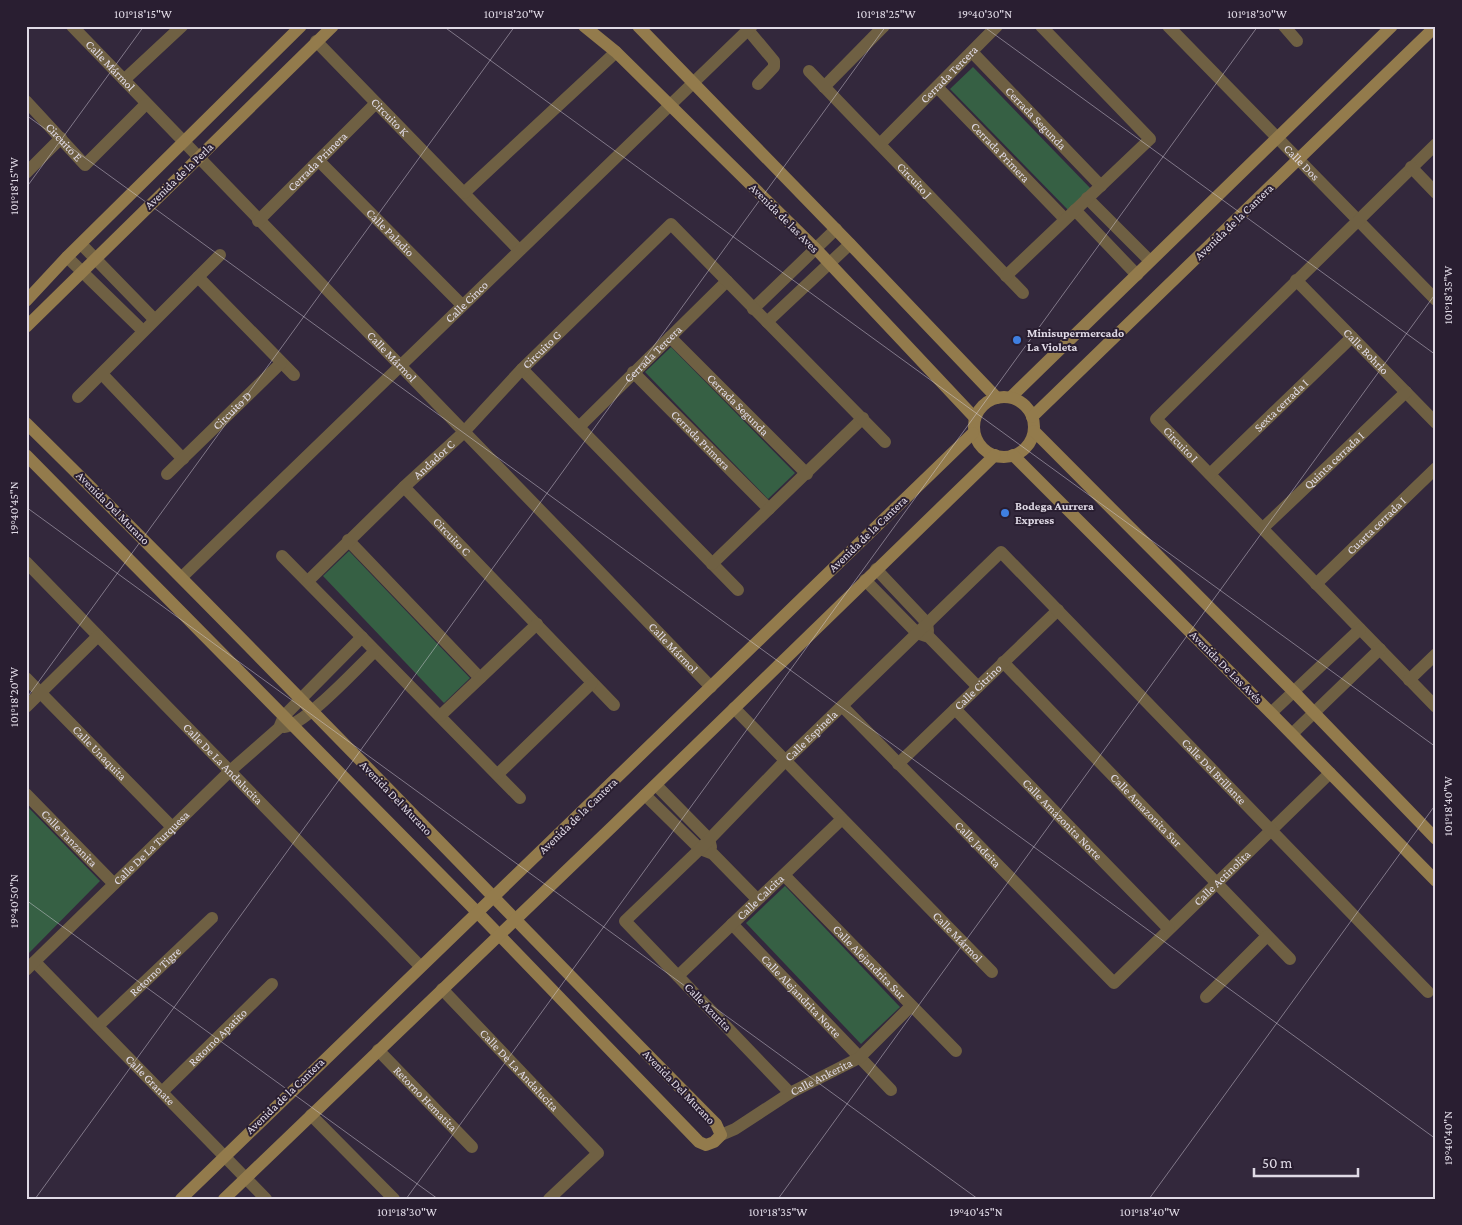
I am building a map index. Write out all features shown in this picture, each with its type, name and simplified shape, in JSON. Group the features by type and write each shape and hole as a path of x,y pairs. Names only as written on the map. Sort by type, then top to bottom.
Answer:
{"street":[{"name":"Calle Mármol","path":"72,26 399,367 711,687"},
{"path":"124,80 182,26"},
{"name":"Avenida de la Perla","path":"26,301 67,257 301,26"},
{"name":"Avenida de la Perla","path":"26,327 197,157 333,26"},
{"name":"Avenida de las Aves","path":"584,26 616,52 830,263 975,418"},
{"path":"638,26 836,229 997,398"},
{"path":"824,87 884,26"},
{"name":"Cerrada Tercera","path":"880,144 997,26"},
{"path":"1006,276 1150,139 1041,26"},
{"name":"Calle Dos","path":"1168,26 1436,300"},
{"path":"1284,26 1298,41"},
{"path":"1011,398 1392,26"},
{"name":"Avenida de la Cantera","path":"1032,417 1436,26"},
{"path":"750,28 774,61 774,67 758,84"},
{"name":"Calle Cinco","path":"182,577 692,81 750,28"},
{"name":"Circuito K","path":"316,41 519,250"},
{"path":"464,193 616,52"},
{"name":"Cerrada Segunda","path":"972,52 1100,186"},
{"name":"Circuito J","path":"809,72 1022,293"},
{"name":"Cerrada Primera","path":"937,87 1070,214"},
{"name":"Circuito E","path":"26,102 85,165 146,104"},
{"name":"Cerrada Primera","path":"258,220 376,103"},
{"path":"26,173 61,138"},
{"name":"Circuito I","path":"1436,144 1357,219 1156,419 1436,707"},
{"name":"Calle Paladio","path":"319,161 462,305"},
{"path":"1411,167 1436,192"},
{"path":"1087,198 1150,261"},
{"path":"1070,214 1137,275"},
{"name":"Circuito G","path":"738,590 522,369 671,224 885,442"},
{"path":"753,308 836,229"},
{"path":"81,244 154,320"},
{"path":"767,322 850,244"},
{"path":"78,397 220,255"},
{"path":"67,257 143,331"},
{"path":"198,277 294,375"},
{"name":"Calle Bohrio","path":"1296,280 1436,424"},
{"name":"Cerrada Tercera","path":"579,427 727,281"},
{"name":"Cerrada Segunda","path":"670,337 807,474"},
{"name":"Sexta cerrada I","path":"1210,474 1352,337"},
{"name":"Circuito D","path":"167,474 281,362"},
{"name":"Andador C","path":"404,487 463,433 522,369"},
{"name":"Cerrada Primera","path":"634,372 769,510"},
{"path":"102,374 183,459"},
{"name":"Quinta cerrada I","path":"1262,528 1406,392"},
{"path":"997,398 1011,398 1027,408 1032,417 1034,430 1027,446 1013,456 995,455 986,451 973,433 975,418 980,409 987,402 997,398"},
{"path":"712,564 863,418"},
{"name":"Avenida Del Murano","path":"26,423 182,577 492,898 716,1124 721,1135 714,1142 706,1145 699,1142 477,912 285,723 26,455"},
{"path":"1034,430 1294,692 1436,839"},
{"name":"Avenida de la Cantera","path":"181,1199 224,1155 973,433"},
{"path":"224,1199 656,785 995,455"},
{"name":"Avenida De Las Avés","path":"1013,456 1272,713 1436,881"},
{"name":"Cuarta cerrada I","path":"1316,584 1436,468"},
{"path":"308,581 404,487"},
{"name":"Circuito C","path":"404,487 614,705"},
{"path":"348,540 480,678"},
{"name":"Calle Del Brillante","path":"1001,552 1428,992"},
{"name":"Calle Espinela","path":"625,921 710,839 785,761 1001,552"},
{"path":"282,556 520,798"},
{"name":"Calle De La Andalucita","path":"26,562 420,966"},
{"path":"876,569 926,623 929,637"},
{"path":"865,580 917,633 929,637 978,687"},
{"name":"Calle Citrino","path":"898,764 1058,610"},
{"path":"440,716 537,624"},
{"path":"1272,713 1360,629"},
{"path":"26,707 98,636"},
{"name":"Calle De La Turquesa","path":"30,966 230,771 285,723 300,699 362,637"},
{"path":"1292,734 1380,649"},
{"name":"Calle De La Turquesa","path":"285,723 312,711 375,650"},
{"path":"1409,680 1436,654"},
{"name":"Calle Amazonita Sur","path":"1003,662 1290,959"},
{"name":"Calle Unaquita","path":"26,678 172,827"},
{"path":"498,774 592,683"},
{"name":"Calle Jadeita","path":"842,706 1114,982"},
{"name":"Calle Mármol","path":"734,708 992,972"},
{"name":"Calle Amazonita Norte","path":"955,709 1169,929"},
{"name":"Calle Actinolita","path":"1114,982 1330,774"},
{"path":"656,785 710,839 713,854"},
{"name":"Calle Tanzanita","path":"26,794 114,884"},
{"path":"645,795 700,849 713,854 757,899"},
{"name":"Calle Calcita","path":"678,976 842,819"},
{"name":"Calle Alejandrita Sur","path":"784,875 956,1051"},
{"name":"Retorno Tigre","path":"98,1026 212,918"},
{"name":"Calle Azurita","path":"625,921 790,1093"},
{"name":"Calle Alejandrita Norte","path":"732,924 891,1090"},
{"path":"1206,997 1267,936"},
{"name":"Calle Granate","path":"30,966 98,1026 266,1199"},
{"name":"Retorno Apatito","path":"162,1092 272,984"},
{"name":"Calle De La Andalucita","path":"442,989 598,1153 550,1199"},
{"name":"Calle Ankerita","path":"721,1135 735,1129 790,1093 859,1058 911,1006"},
{"name":"Retorno Hematita","path":"378,1050 472,1147"},
{"path":"311,1115 394,1199"}],"green space":[{"path":"973,67 1093,191 1071,213 950,89"},
{"path":"671,347 795,473 768,499 645,372"},
{"path":"349,551 470,678 444,703 323,576"},
{"path":"26,805 100,881 26,956"},
{"path":"785,886 900,1007 861,1044 746,923"}],"place":[{"name":"Minisupermercado La Violeta","path":"1017,340"},
{"name":"Bodega Aurrera Express","path":"1005,513"}]}
